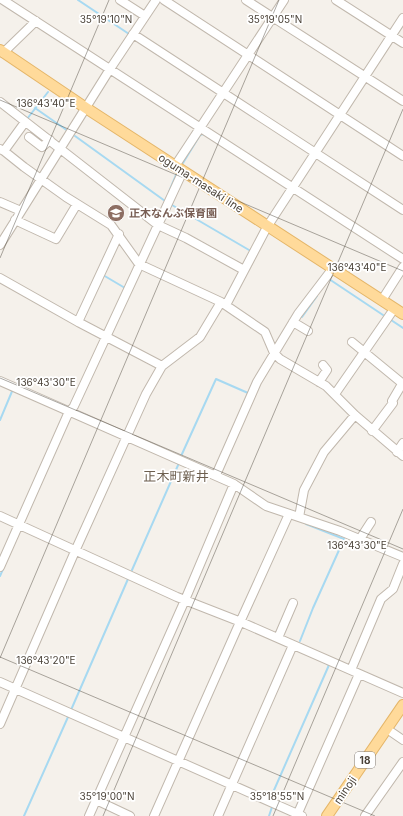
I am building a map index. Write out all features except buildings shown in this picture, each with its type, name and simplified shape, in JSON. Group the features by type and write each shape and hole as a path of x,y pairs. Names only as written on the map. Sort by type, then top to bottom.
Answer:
{"main road":[{"name":"oguma-masaki line","path":"2,52 267,227 382,300 398,312"},
{"name":"minoji","path":"327,816 403,705"}],"street":[{"path":"120,0 145,16"},
{"path":"0,245 110,69 156,0"},
{"path":"164,0 403,156"},
{"path":"246,0 403,102"},
{"path":"0,567 67,416 74,406 158,225 179,169 201,128 284,0"},
{"path":"336,0 403,43"},
{"path":"5,2 403,259"},
{"path":"0,724 126,436 146,394 162,366 200,337 244,270 267,227 403,18"},
{"path":"2,52 36,21"},
{"path":"133,34 403,210"},
{"path":"0,102 158,225 244,270"},
{"path":"25,122 2,150 77,204 111,225 119,234 139,264 223,303 265,332 274,353 280,360 319,382 335,394 354,415 400,454 403,443"},
{"path":"29,137 42,147 50,140"},
{"path":"0,202 21,211"},
{"path":"15,220 56,239 77,204"},
{"path":"78,322 119,234"},
{"path":"382,300 403,267"},
{"path":"216,475 257,382 293,322 333,268"},
{"path":"0,278 78,322 162,366"},
{"path":"335,394 364,352 398,312"},
{"path":"293,322 308,331"},
{"path":"352,342 364,352 386,365 403,384 392,401 393,403 372,431"},
{"path":"319,382 327,370 323,365"},
{"path":"0,380 216,475 234,484 266,506 340,531 403,557"},
{"path":"299,517 304,490 324,452 354,415"},
{"path":"89,816 185,600 234,484"},
{"path":"154,816 289,514"},
{"path":"0,516 185,600 241,622 403,693"},
{"path":"360,539 371,522"},
{"path":"351,670 381,599 393,589 403,564"},
{"path":"278,638 293,604"},
{"path":"218,816 293,645"},
{"path":"0,682 300,815 359,674"},
{"path":"387,729 403,740"},
{"path":"366,816 403,762"},
{"path":"96,800 130,816"}],"waterway":[{"path":"78,0 129,34"},
{"path":"27,119 48,92"},
{"path":"35,108 68,131"},
{"path":"183,163 200,135 205,135"},
{"path":"75,136 165,201"},
{"path":"169,192 176,175"},
{"path":"172,205 249,250"},
{"path":"103,275 125,288"},
{"path":"329,279 383,315"},
{"path":"302,317 317,296"},
{"path":"391,320 403,328"},
{"path":"182,454 216,379 248,393 249,392"},
{"path":"0,420 13,389"},
{"path":"132,570 179,463"},
{"path":"300,641 344,539 306,524"},
{"path":"0,576 3,569"},
{"path":"71,710 128,579"},
{"path":"271,797 329,665 327,664"},
{"path":"24,816 68,717"},
{"path":"269,816 272,807"}],"place":[{"name":"正木なんぶ保育園","path":"116,213"}],"district":[{"name":"正木町新井","path":"176,476"}]}
